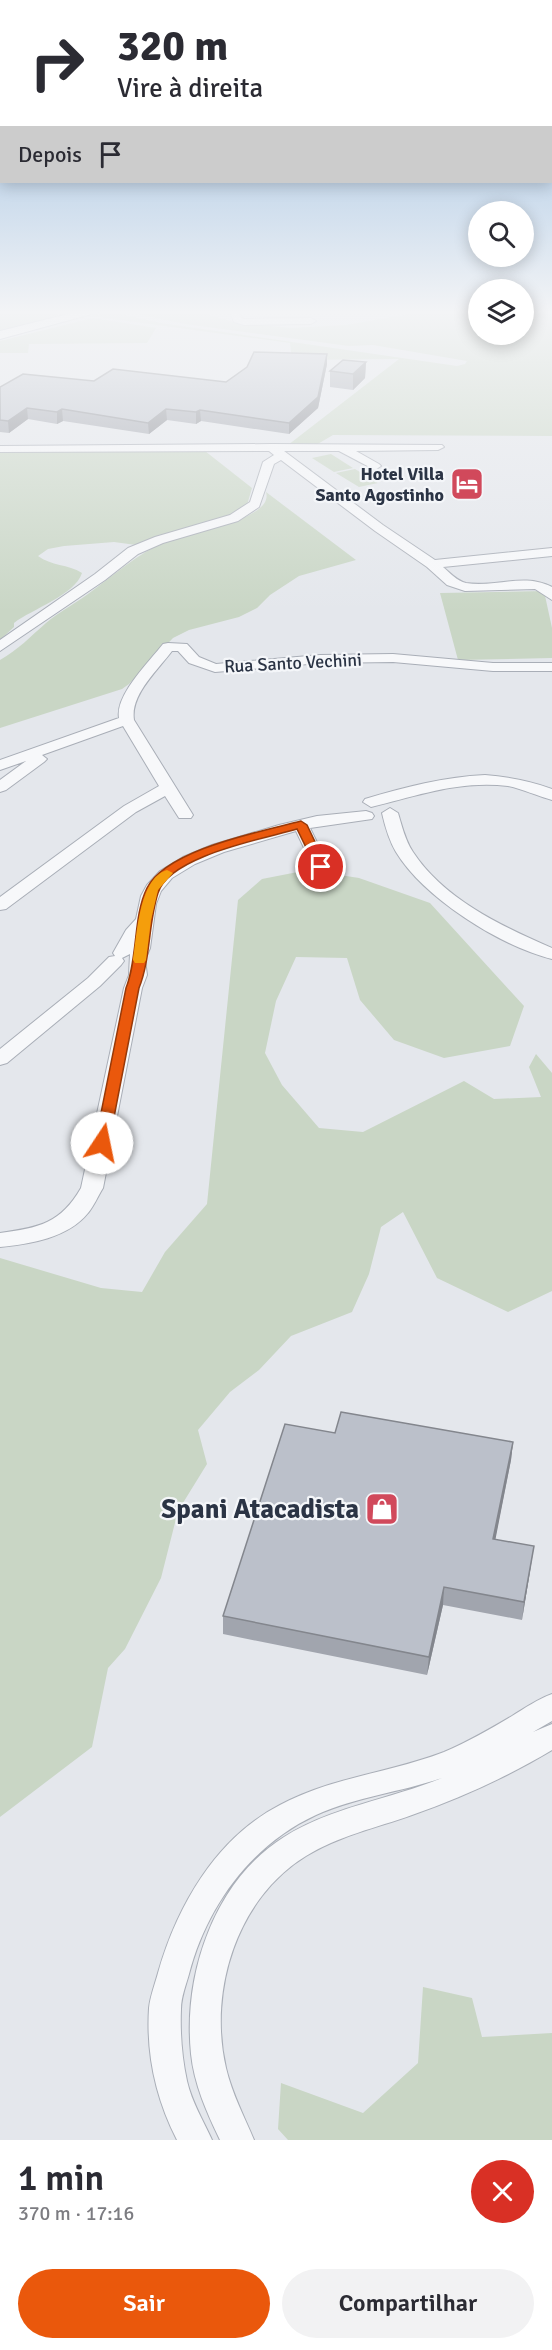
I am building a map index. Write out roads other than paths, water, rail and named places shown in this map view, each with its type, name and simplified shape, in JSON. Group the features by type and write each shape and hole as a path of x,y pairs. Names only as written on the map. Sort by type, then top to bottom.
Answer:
{"street":[{"path":"340,447 375,466"},
{"path":"0,449 276,451 340,447 438,447"},
{"path":"276,451 379,528 432,564 452,582 460,586 538,585 551,592 552,596"},
{"path":"0,647 134,551 159,540 244,513 255,504 269,462 276,451"},
{"path":"432,564 552,552"},
{"name":"Rua Santo Vechini","path":"127,720 125,709 129,698 164,649 173,646 182,647 202,665 216,668 320,659 382,658 494,667 552,667"},
{"path":"0,765 127,720 185,815"},
{"path":"0,787 57,746"},
{"path":"0,1059 94,981 127,961 145,920 153,889 172,868 208,850 367,810 422,789 479,780 523,784 552,795"},
{"path":"0,905 130,809 167,788"},
{"path":"367,810 382,817 396,804 422,789"},
{"path":"367,810 393,831"},
{"path":"390,812 393,831 406,855 444,894 484,921 552,954"},
{"path":"308,823 321,867"},
{"path":"0,1240 30,1236 57,1226 80,1209 92,1188 133,988 127,961"},
{"path":"195,2140 176,2101 168,2058 165,2006 177,1956 199,1905 231,1862 264,1831 289,1814 338,1794 442,1765 488,1744 552,1706"},
{"path":"237,2140 217,2097 207,2055 205,1998 220,1938 244,1897 269,1867 293,1848 331,1828 465,1783 508,1762 552,1736"}],"place":[{"name":"Hotel Villa Santo Agostinho","path":"467,484"},
{"name":"Spani Atacadista","path":"382,1509"}]}
